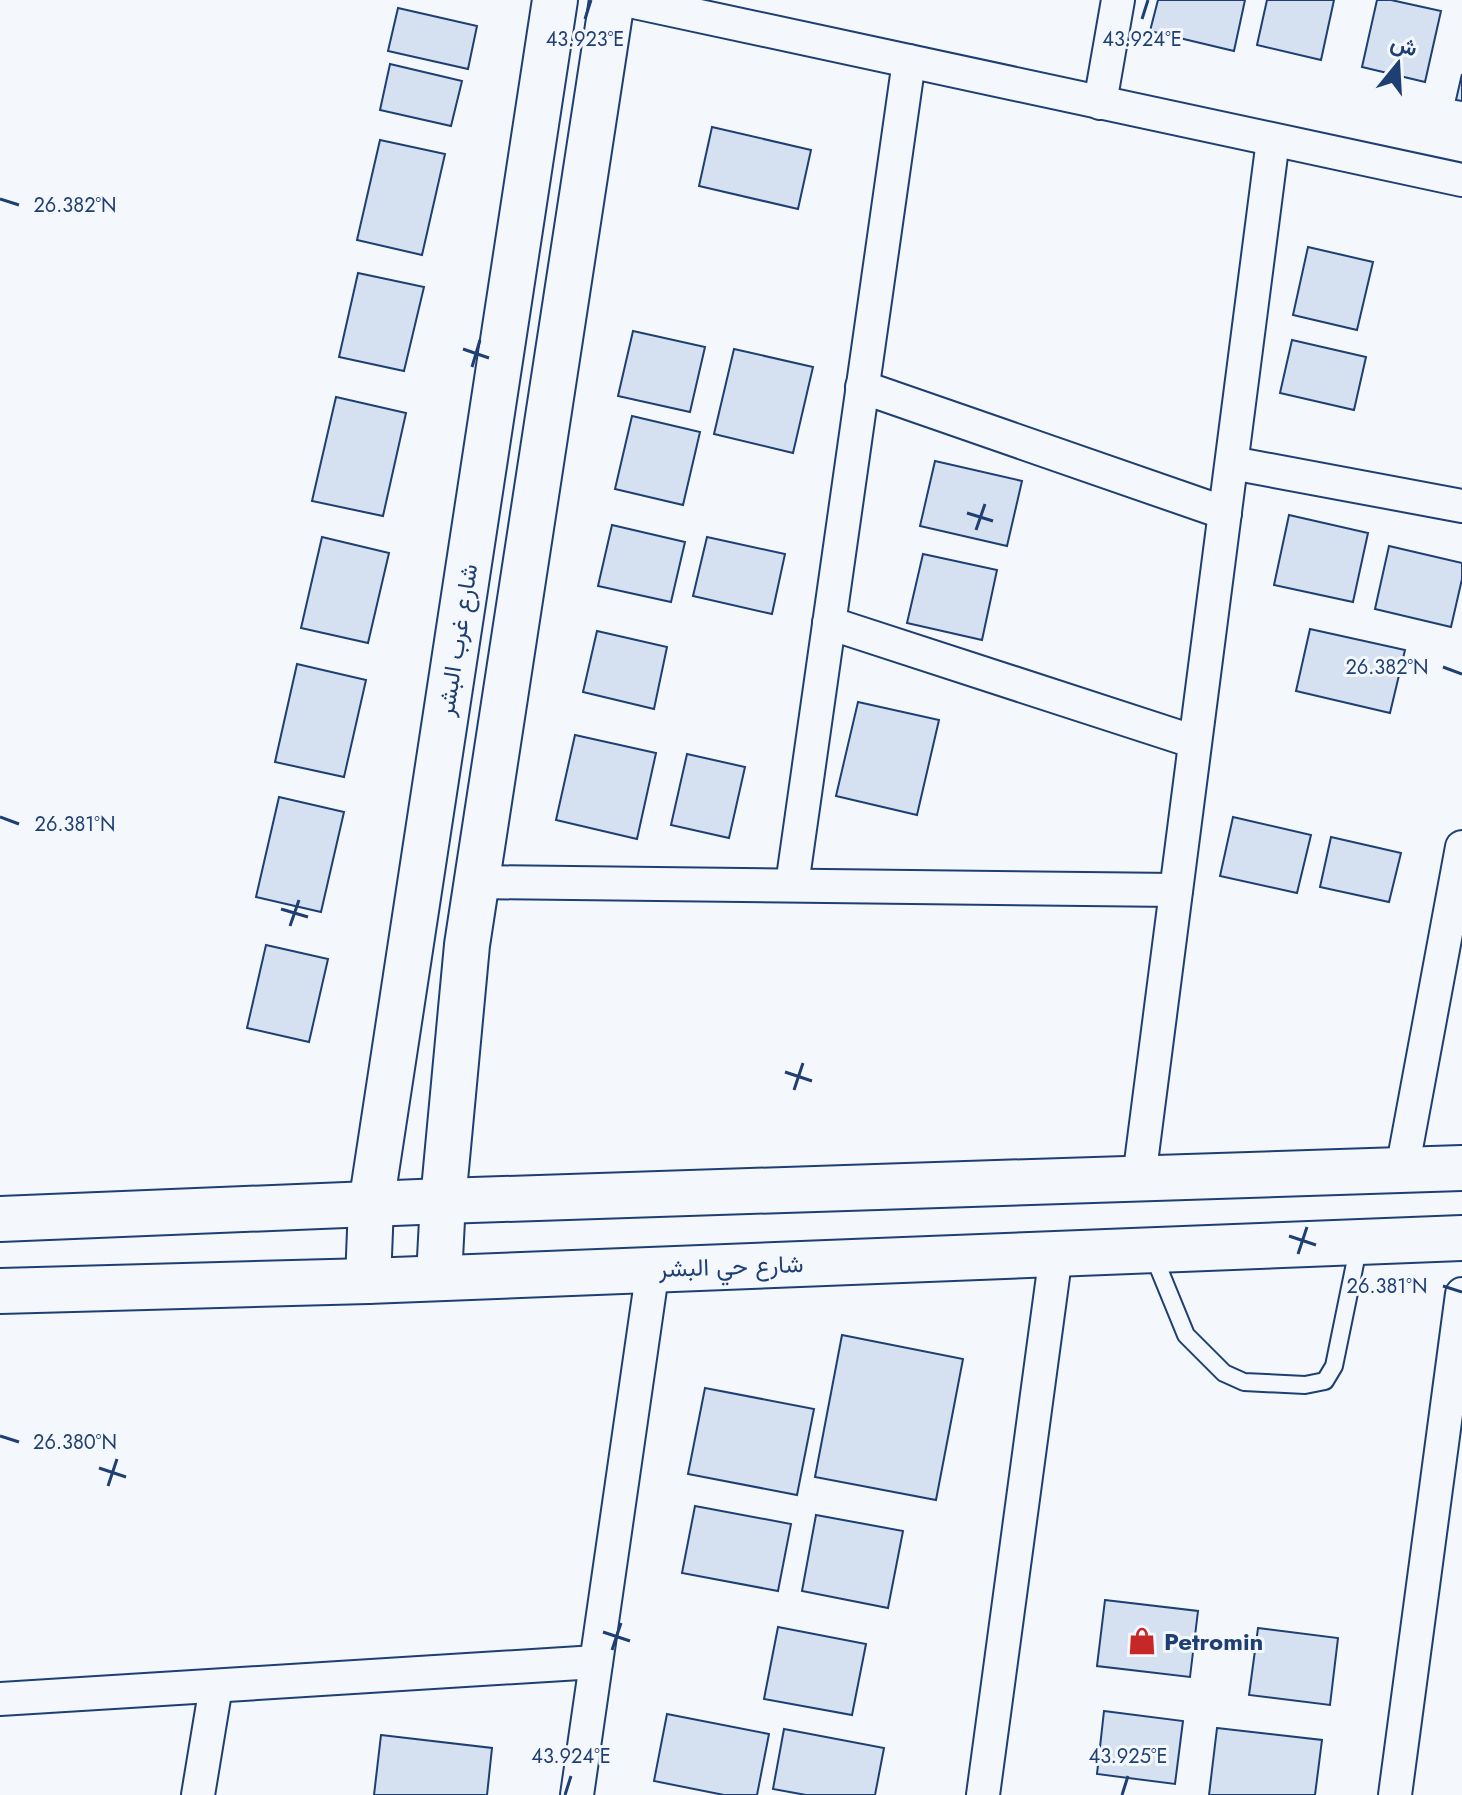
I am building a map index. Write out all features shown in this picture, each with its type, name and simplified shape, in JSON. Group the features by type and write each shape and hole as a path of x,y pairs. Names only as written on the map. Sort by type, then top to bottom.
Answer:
{"street":[{"name":"شارع غرب البشر","path":"368,1281 371,1205 555,0"},
{"path":"439,1277 443,1201 467,945 612,0"},
{"path":"625,0 1462,180"},
{"path":"1100,103 1118,0"},
{"path":"792,885 909,61"},
{"path":"1139,1178 1273,140"},
{"path":"862,387 1225,513"},
{"path":"1232,463 1462,506"},
{"path":"829,623 1195,742"},
{"path":"1402,1170 1462,847"},
{"path":"477,882 1176,890"},
{"path":"0,1219 443,1201 1462,1168"},
{"name":"شارع حي البشر","path":"0,1291 368,1281 1462,1238"},
{"path":"983,1795 1056,1254"},
{"path":"577,1795 653,1268"},
{"path":"1395,1795 1462,1294"},
{"path":"0,1699 596,1662"},
{"path":"198,1795 216,1686"}],"lane":[{"path":"1151,1251 1186,1335 1224,1373 1244,1382 1305,1385 1325,1381 1334,1366 1359,1242"}],"building":[{"path":"1158,0 1245,0 1234,51 1150,31"},
{"path":"1267,0 1334,0 1321,60 1257,45"},
{"path":"1377,0 1441,11 1425,82 1362,67"},
{"path":"398,8 477,26 468,69 388,51"},
{"path":"390,64 462,81 451,126 380,110"},
{"path":"1462,74 1462,101 1456,100"},
{"path":"712,127 811,150 798,209 699,186"},
{"path":"380,140 445,154 422,255 357,240"},
{"path":"1308,247 1373,262 1357,330 1293,315"},
{"path":"358,273 424,287 404,371 339,357"},
{"path":"633,331 705,347 690,412 618,396"},
{"path":"1292,340 1366,357 1354,410 1280,393"},
{"path":"734,349 813,367 793,453 714,434"},
{"path":"336,397 406,413 383,516 312,501"},
{"path":"632,416 700,432 683,505 615,489"},
{"path":"935,461 1022,481 1007,546 920,526"},
{"path":"1289,515 1368,533 1353,602 1274,585"},
{"path":"612,525 685,542 671,602 598,586"},
{"path":"322,537 389,553 368,643 301,628"},
{"path":"707,537 785,554 772,614 693,596"},
{"path":"1389,546 1462,563 1462,579 1451,627 1375,609"},
{"path":"923,554 997,570 982,640 907,623"},
{"path":"1310,629 1405,650 1390,713 1296,691"},
{"path":"597,631 667,647 654,709 583,692"},
{"path":"297,664 366,680 344,777 275,762"},
{"path":"858,702 939,720 917,815 836,796"},
{"path":"575,735 656,753 637,839 556,820"},
{"path":"687,754 745,767 729,838 671,825"},
{"path":"279,797 344,812 321,912 256,897"},
{"path":"1233,817 1311,835 1297,893 1220,876"},
{"path":"1331,837 1401,853 1389,902 1320,887"},
{"path":"266,945 328,959 309,1042 247,1028"},
{"path":"842,1335 963,1359 936,1500 815,1477"},
{"path":"705,1388 814,1409 797,1495 688,1474"},
{"path":"695,1506 791,1524 778,1591 682,1573"},
{"path":"816,1515 903,1531 888,1608 802,1591"},
{"path":"1105,1600 1198,1611 1190,1677 1097,1666"},
{"path":"778,1627 866,1644 852,1715 764,1699"},
{"path":"1258,1628 1338,1638 1330,1705 1249,1695"},
{"path":"1104,1711 1183,1721 1175,1784 1097,1774"},
{"path":"667,1714 769,1734 757,1795 724,1795 654,1781"},
{"path":"1217,1728 1322,1740 1315,1795 1209,1795"},
{"path":"784,1729 884,1748 875,1795 806,1795 773,1789"},
{"path":"381,1735 492,1748 487,1795 374,1795"}],"place":[{"name":"Petromin","path":"1142,1641"}]}
